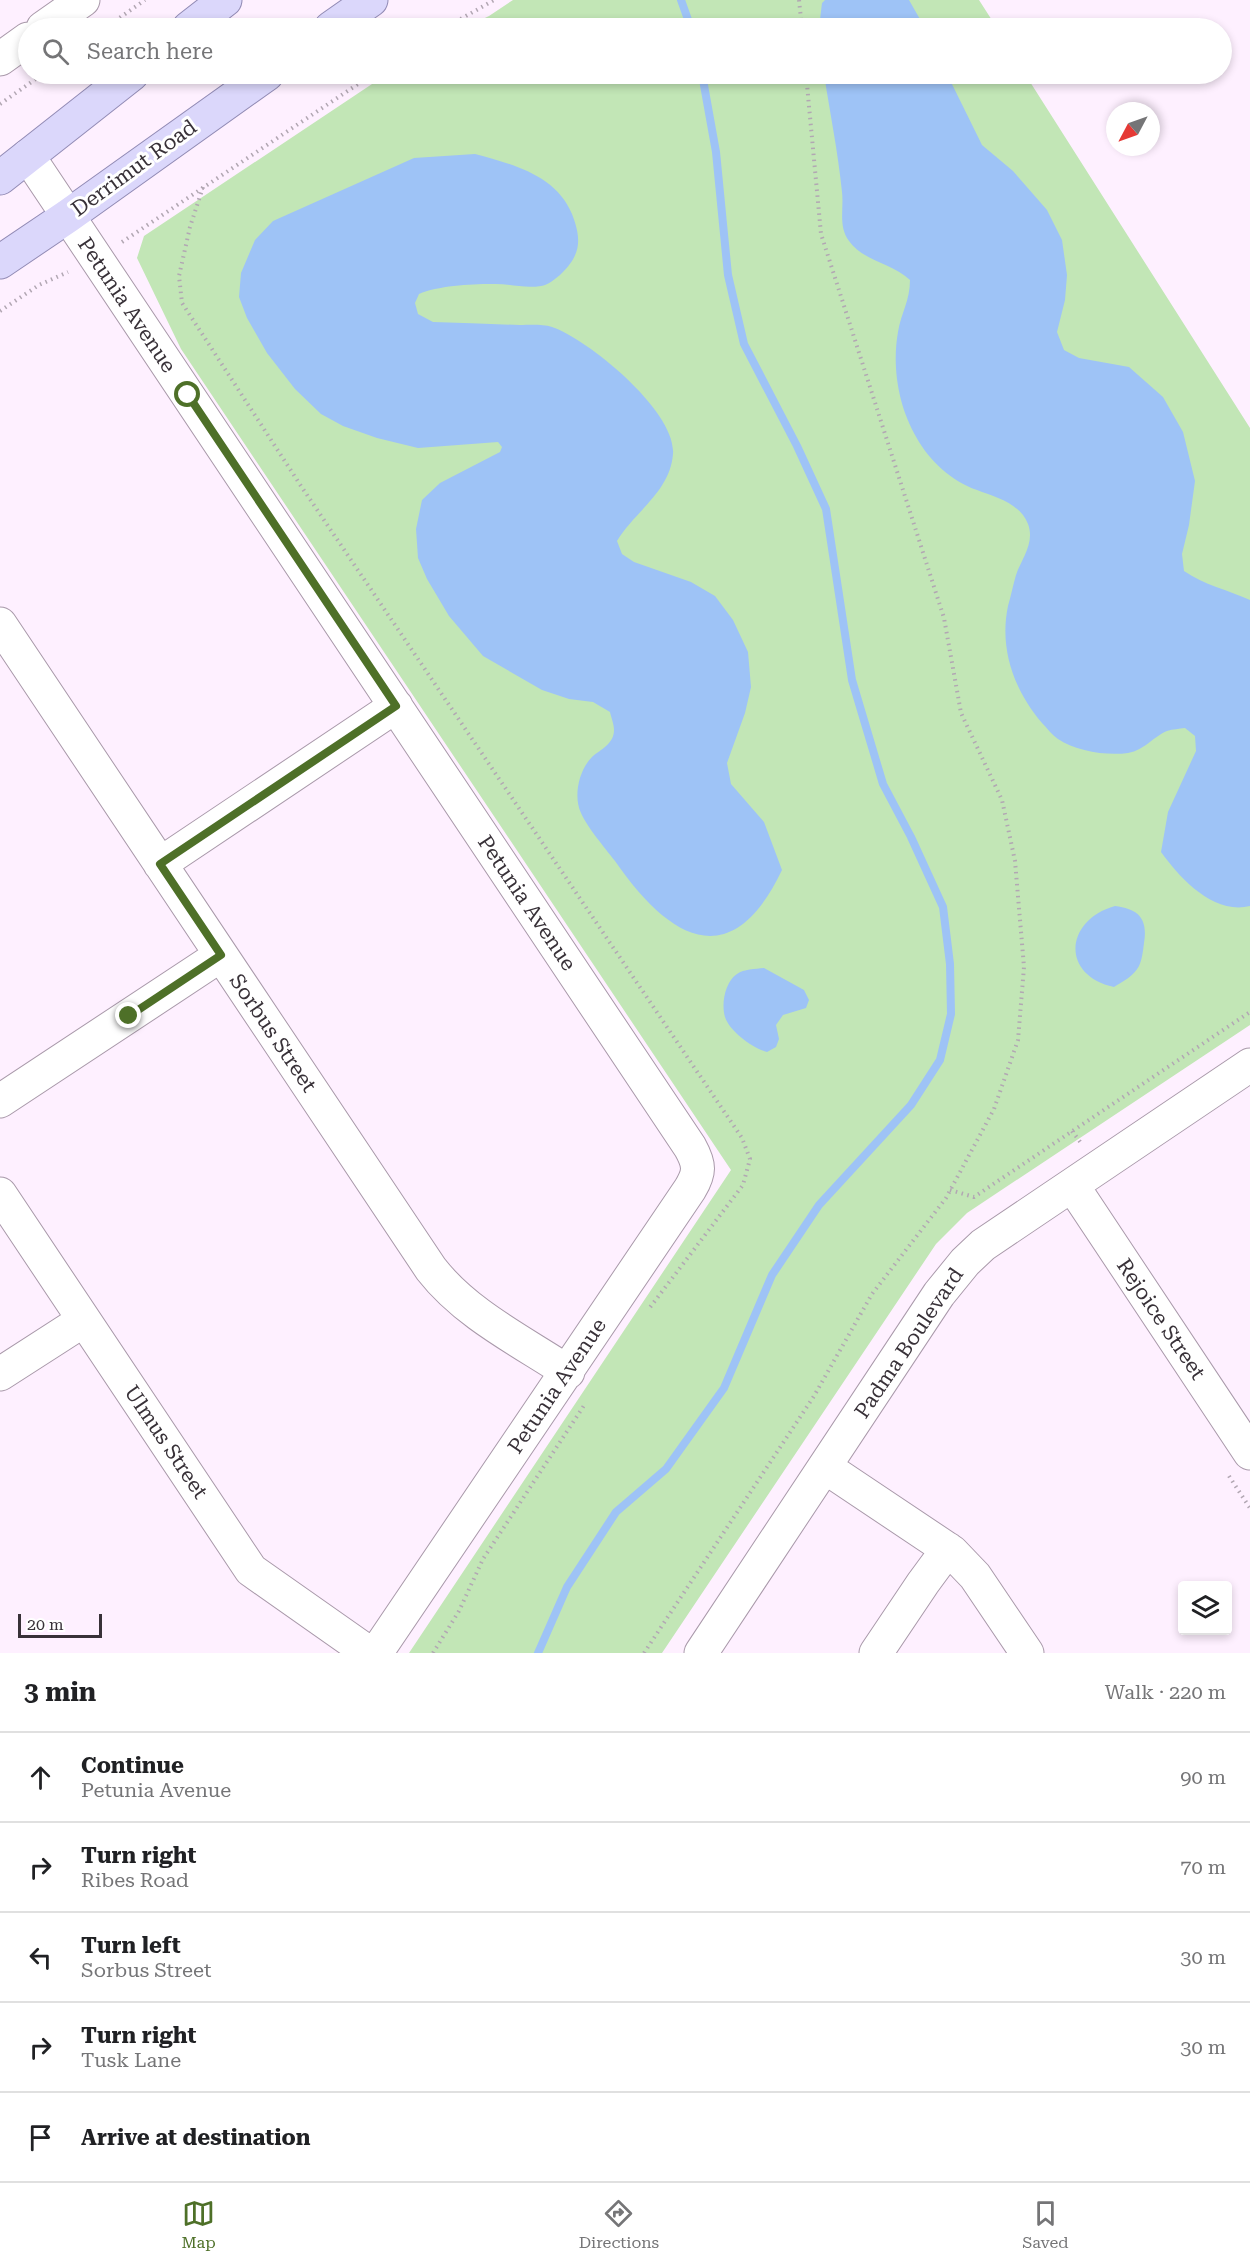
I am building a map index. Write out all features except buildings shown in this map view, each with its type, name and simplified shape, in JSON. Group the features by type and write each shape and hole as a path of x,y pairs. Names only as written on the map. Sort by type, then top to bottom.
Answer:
{"main road":[{"path":"202,18 225,0"},
{"path":"345,18 371,0"},
{"path":"0,178 119,84"},
{"name":"Derrimut Road","path":"0,262 253,84"}],"street":[{"path":"57,18 82,0"},
{"path":"0,59 18,46"},
{"name":"Petunia Avenue","path":"28,156 690,1147 698,1166 697,1176 690,1189 376,1653"},
{"name":"Sorbus Street","path":"0,624 441,1282 472,1310 568,1372"},
{"path":"160,864 396,706"},
{"path":"0,1101 221,955"},
{"name":"Padma Boulevard","path":"701,1653 939,1294 965,1262 983,1245 1015,1222 1250,1065"},
{"name":"Rejoice Street","path":"1072,1185 1250,1452"},
{"name":"Ulmus Street","path":"0,1194 251,1570 369,1653"},
{"path":"0,1374 84,1320"},
{"path":"825,1467 948,1549 975,1576 1027,1653"},
{"path":"876,1653 948,1549"}],"path":[{"path":"119,18 145,0"},
{"path":"462,18 494,0"},
{"path":"799,0 801,18"},
{"path":"0,104 29,84"},
{"path":"0,311 39,285 97,259 358,84"},
{"path":"644,1653 814,1396 872,1294 950,1190 994,1109 1018,1040 1024,967 1015,861 1002,800 961,713 944,618 821,234 807,84"},
{"path":"203,187 190,227 180,276 182,303 301,486 735,1128 750,1159 742,1185 643,1318"},
{"path":"950,1190 974,1197 1250,1012"},
{"path":"433,1653 459,1611 483,1559 590,1396"}],"green space":[{"path":"513,0 979,0 991,18 485,18"},
{"path":"372,84 1031,84 1250,428 1250,1025 967,1213 936,1244 662,1653 409,1653 731,1170 181,349 137,258 144,236"}],"water":[{"path":"825,0 909,0 919,18 820,18 822,3"},
{"path":"826,84 952,84 982,145 1013,171 1047,210 1062,240 1067,275 1065,300 1057,332 1064,350 1079,358 1129,367 1163,397 1183,432 1195,481 1189,525 1182,554 1184,571 1208,584 1250,600 1250,906 1223,905 1211,900 1188,883 1161,852 1168,812 1196,751 1195,736 1185,728 1174,729 1162,733 1144,746 1128,753 1092,752 1073,747 1056,737 1042,723 1024,697 1007,653 1006,622 1016,575 1029,544 1028,524 1013,506 956,479 937,465 922,447 902,403 897,380 898,332 909,294 910,280 862,253 849,241 842,223 842,192"},
{"path":"475,154 518,167 544,181 555,190 565,201 575,223 578,239 576,254 560,275 544,285 528,287 497,284 464,285 444,287 419,294 415,303 418,314 433,322 552,327 587,346 628,379 661,418 670,437 673,454 666,479 659,490 617,541 622,554 634,562 691,582 715,596 733,620 748,652 751,687 745,713 727,763 731,784 764,822 782,870 762,904 742,925 721,935 700,935 678,926 657,910 636,888 581,813 578,791 581,776 587,762 612,739 614,728 610,712 593,702 569,699 542,690 483,656 449,616 427,579 418,558 416,529 422,500 440,483 500,452 502,447 498,442 418,448 377,438 343,426 321,414 295,389 267,353 247,318 239,297 241,273 255,240 273,221 414,158"},
{"path":"1115,906 1136,913 1143,922 1145,935 1137,970 1114,987 1096,981 1084,971 1077,960 1075,947 1078,935 1086,923 1098,913"},
{"path":"764,968 804,990 809,1000 806,1008 783,1015 776,1025 779,1039 776,1047 767,1052 755,1047 737,1034 725,1017 724,1006 727,988 737,974"}],"waterway":[{"path":"681,0 687,18"},
{"path":"538,1653 567,1587 616,1512 666,1469 724,1388 772,1275 819,1205 911,1105 940,1060 951,1014 950,964 943,907 911,837 883,784 852,680 826,509 797,446 744,344 728,275 716,152 704,84"}],"route":[{"path":"129,1016 221,955 160,864 396,706 188,395"}]}
